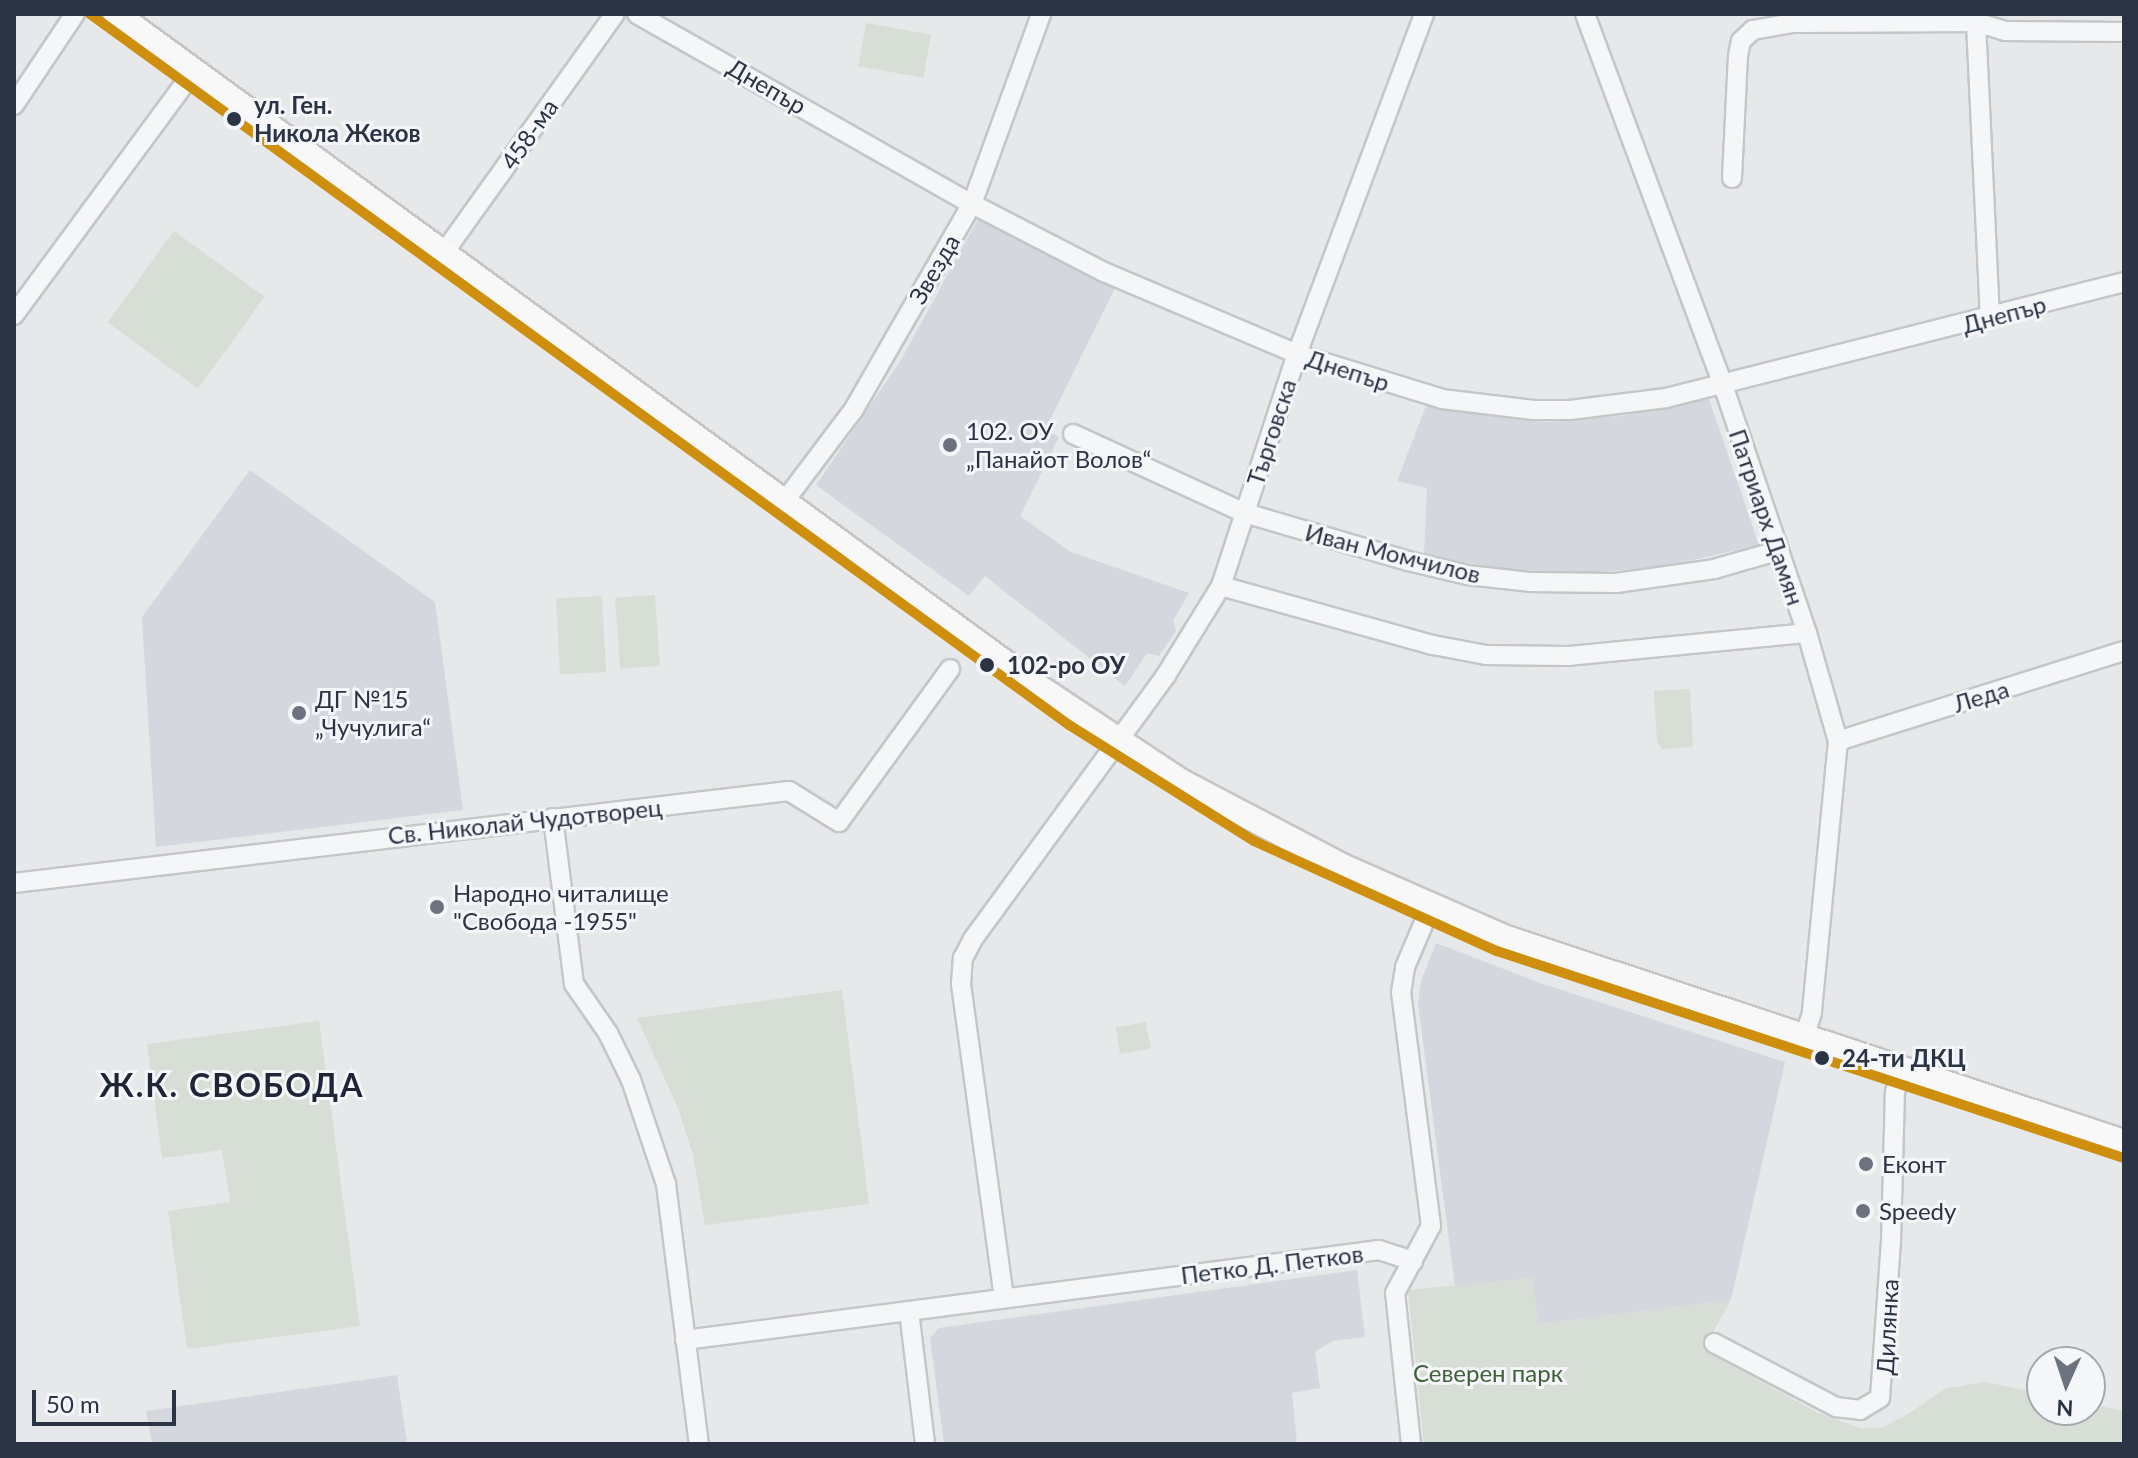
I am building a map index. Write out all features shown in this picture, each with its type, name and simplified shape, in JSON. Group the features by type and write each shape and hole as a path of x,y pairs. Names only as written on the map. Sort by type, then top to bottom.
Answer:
{"street":[{"path":"14,105 75,14"},
{"path":"116,14 1116,741 1262,827 1431,906 1552,955 2124,1142"},
{"name":"458-ма","path":"443,254 615,14"},
{"name":"Днепър","path":"637,14 972,204 1104,272 1297,354 1442,399 1533,410 1612,406 1723,385 2124,282"},
{"name":"Звезда","path":"784,502 854,409 972,204 1041,14"},
{"name":"Търговска","path":"1116,741 1166,675 1221,586 1297,354 1424,14"},
{"name":"Патриарх Дамян","path":"1585,14 1723,385 1807,633 1838,741 1812,1013 1804,1037"},
{"path":"1732,178 1741,41 1753,30 1793,18 1976,22 2006,31 2124,32"},
{"path":"1976,22 1990,318"},
{"path":"14,315 194,71"},
{"name":"Иван Момчилов","path":"1073,434 1245,513 1467,575 1530,582 1616,583 1714,569 1777,551"},
{"path":"1221,586 1433,645 1486,655 1568,656 1807,633"},
{"name":"Леда","path":"1838,741 2124,651"},
{"name":"Св. Николай Чудотворец","path":"14,883 789,791 839,822 950,669"},
{"path":"1004,1298 961,984 963,958 973,939 1116,741"},
{"path":"553,818 574,984 608,1033 652,1136 666,1184 699,1444"},
{"path":"1411,1444 1395,1293 1431,1226 1401,993 1405,967 1431,906"},
{"name":"Дилянка","path":"1714,1343 1836,1407 1860,1410 1880,1398 1889,1290 1895,1092 1902,1070"},
{"name":"Петко Д. Петков","path":"685,1340 1379,1250 1413,1261"},
{"path":"909,1311 925,1444"}],"shaded area":[{"name":"102. ОУ „Панайот Волов“","path":"978,219 1116,286 1045,430 1059,437 1020,516 1071,552 1189,593 1173,621 1176,631 1159,656 1147,653 1125,686 985,576 969,596 816,485 901,360"},
{"path":"1709,399 1759,545 1666,566 1577,574 1497,568 1424,555 1427,488 1397,481 1426,406 1546,422 1621,416"},
{"name":"ДГ №15 „Чучулига“","path":"250,470 435,602 463,810 156,847 142,617"},
{"name":"24-ти ДКЦ","path":"1436,943 1540,983 1785,1062 1731,1300 1538,1324 1533,1278 1455,1286 1418,1004 1421,981"},
{"path":"1357,1270 1365,1337 1333,1341 1315,1352 1320,1388 1292,1393 1297,1444 944,1444 930,1338 939,1328"},
{"path":"397,1375 407,1444 152,1444 146,1411"}],"green space":[{"path":"866,23 931,34 923,78 858,66"},
{"path":"174,231 265,297 198,388 108,322"},
{"path":"655,595 660,666 620,669 615,598"},
{"path":"602,596 606,672 560,674 556,598"},
{"path":"1690,689 1693,747 1662,749 1657,742 1654,691"},
{"path":"842,990 869,1204 705,1225 693,1155 678,1108 637,1018"},
{"path":"319,1021 360,1326 187,1349 168,1211 230,1202 222,1150 162,1158 147,1044"},
{"path":"1146,1022 1151,1049 1120,1054 1115,1027"},
{"name":"Северен парк","path":"1533,1278 1539,1324 1731,1300 1703,1350 1818,1413 1860,1428 1881,1428 1910,1413 1944,1389 1985,1382 2026,1391 2026,1426 2106,1426 2106,1407 2124,1411 2124,1444 1424,1444 1408,1290"}],"transit line":[{"path":"90,14 1069,725 1254,841 1497,951 2124,1158"}],"place":[{"name":"ул. Ген. Никола Жеков","path":"234,119"},
{"name":"102. ОУ „Панайот Волов“","path":"950,445"},
{"name":"102-ро ОУ","path":"987,665"},
{"name":"ДГ №15 „Чучулига“","path":"299,713"},
{"name":"Народно читалище \"Свобода -1955\"","path":"437,907"},
{"name":"24-ти ДКЦ","path":"1822,1058"},
{"name":"Еконт","path":"1866,1164"},
{"name":"Speedy","path":"1863,1211"}],"district":[{"name":"Ж.К. СВОБОДА","path":"232,1085"}]}
